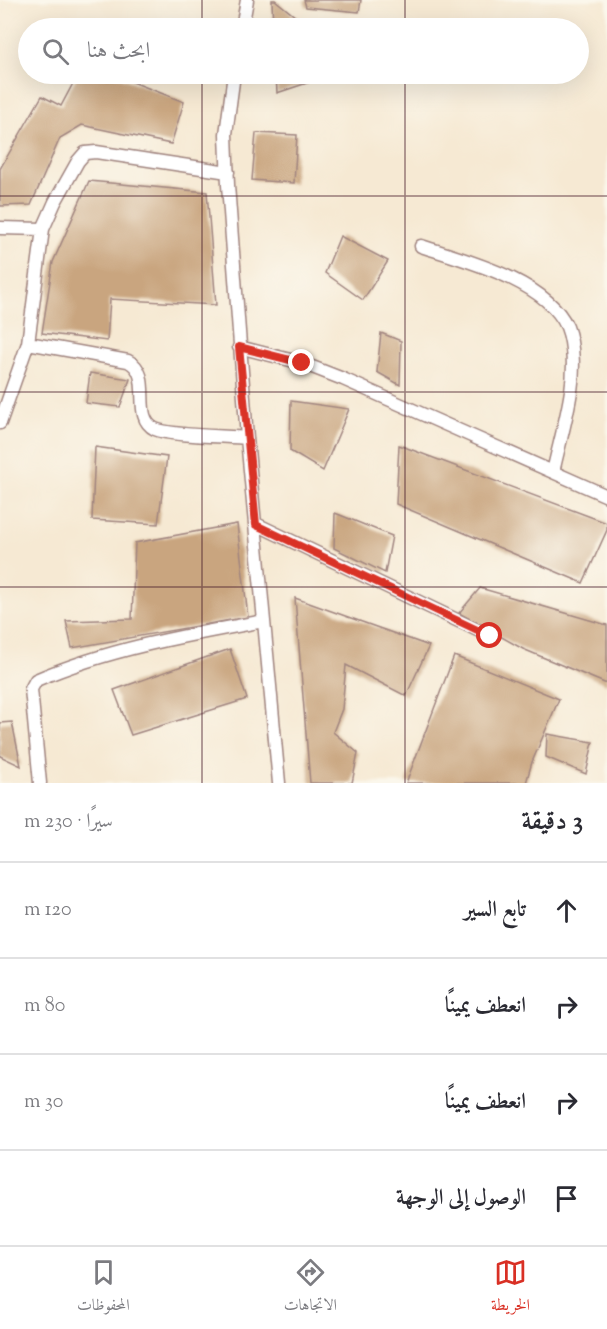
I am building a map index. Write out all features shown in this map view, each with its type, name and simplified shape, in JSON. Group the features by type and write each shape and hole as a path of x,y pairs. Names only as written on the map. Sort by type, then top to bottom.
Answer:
{"street":[{"path":"244,18 247,0"},
{"path":"233,84 226,134 239,347 279,783"},
{"path":"0,423 28,343 43,229 55,202 85,153 96,152 228,172"},
{"path":"0,228 43,229"},
{"path":"421,246 516,281 543,297 554,307 567,327 572,348 572,389 553,472"},
{"path":"28,343 135,364 141,375 144,418 153,429 247,438"},
{"path":"239,347 302,363 343,379 607,496"},
{"path":"256,525 490,636"},
{"path":"40,783 31,688 36,680 112,654 175,637 264,621"}],"building":[{"path":"272,0 297,18 273,18"},
{"path":"304,0 361,0 359,12 306,7"},
{"path":"73,84 138,84 184,102 171,144 82,125 60,138 31,205 0,206 0,169 42,96 61,106"},
{"path":"277,84 304,84 277,93"},
{"path":"256,133 297,135 294,183 252,180"},
{"path":"89,181 207,192 216,305 110,299 107,341 42,333 53,262"},
{"path":"340,236 388,261 363,300 325,273"},
{"path":"381,333 401,341 400,385 377,372"},
{"path":"90,373 130,379 120,407 86,403"},
{"path":"291,401 349,409 323,471 290,451"},
{"path":"399,445 607,523 607,530 583,583 396,504"},
{"path":"95,447 167,457 158,524 92,520"},
{"path":"335,513 392,536 385,573 334,548"},
{"path":"237,524 248,617 72,648 66,621 132,619 135,543"},
{"path":"480,588 607,625 607,684 523,649 459,613"},
{"path":"295,598 429,646 406,696 346,665 342,709 333,732 358,753 352,783 310,783"},
{"path":"230,649 247,699 131,735 114,690"},
{"path":"454,656 559,699 532,762 526,783 406,783"},
{"path":"12,722 21,766 0,756 0,723"},
{"path":"547,734 593,742 586,774 546,757"}],"route":[{"path":"302,363 239,347 256,525 490,636"}]}
